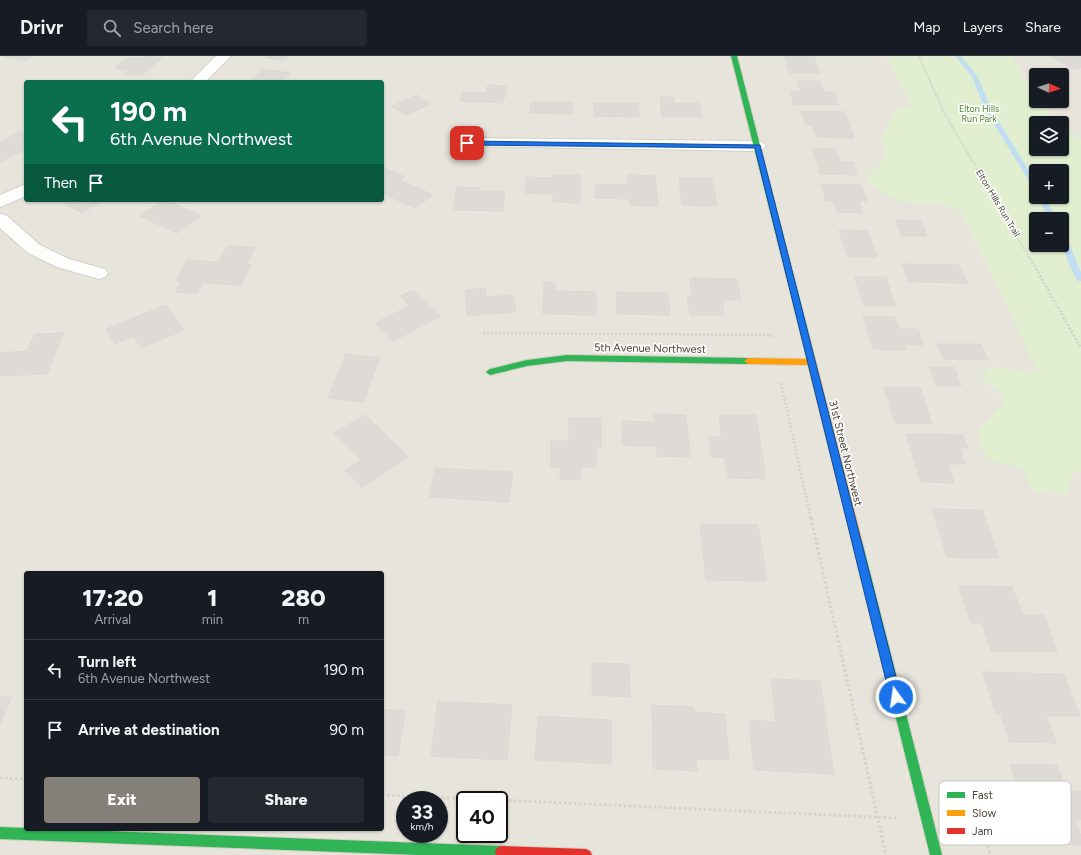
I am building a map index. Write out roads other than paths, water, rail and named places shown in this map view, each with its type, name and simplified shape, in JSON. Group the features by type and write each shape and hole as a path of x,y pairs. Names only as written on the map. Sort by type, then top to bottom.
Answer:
{"street":[{"path":"199,80 224,56"},
{"name":"31st Street Northwest","path":"734,56 758,146 810,362 936,855"},
{"path":"467,143 758,146"},
{"path":"0,202 24,190"},
{"path":"0,219 34,249 63,263 99,273"},
{"name":"5th Avenue Northwest","path":"490,372 527,363 567,358 810,362"},
{"path":"0,833 586,855"}],"waterway":[{"path":"958,56 975,77 988,109 1029,176"},
{"path":"1045,204 1049,212"},
{"path":"1069,252 1081,279"}],"park label":[{"name":"Elton Hills Run Park","path":"979,114"}]}
